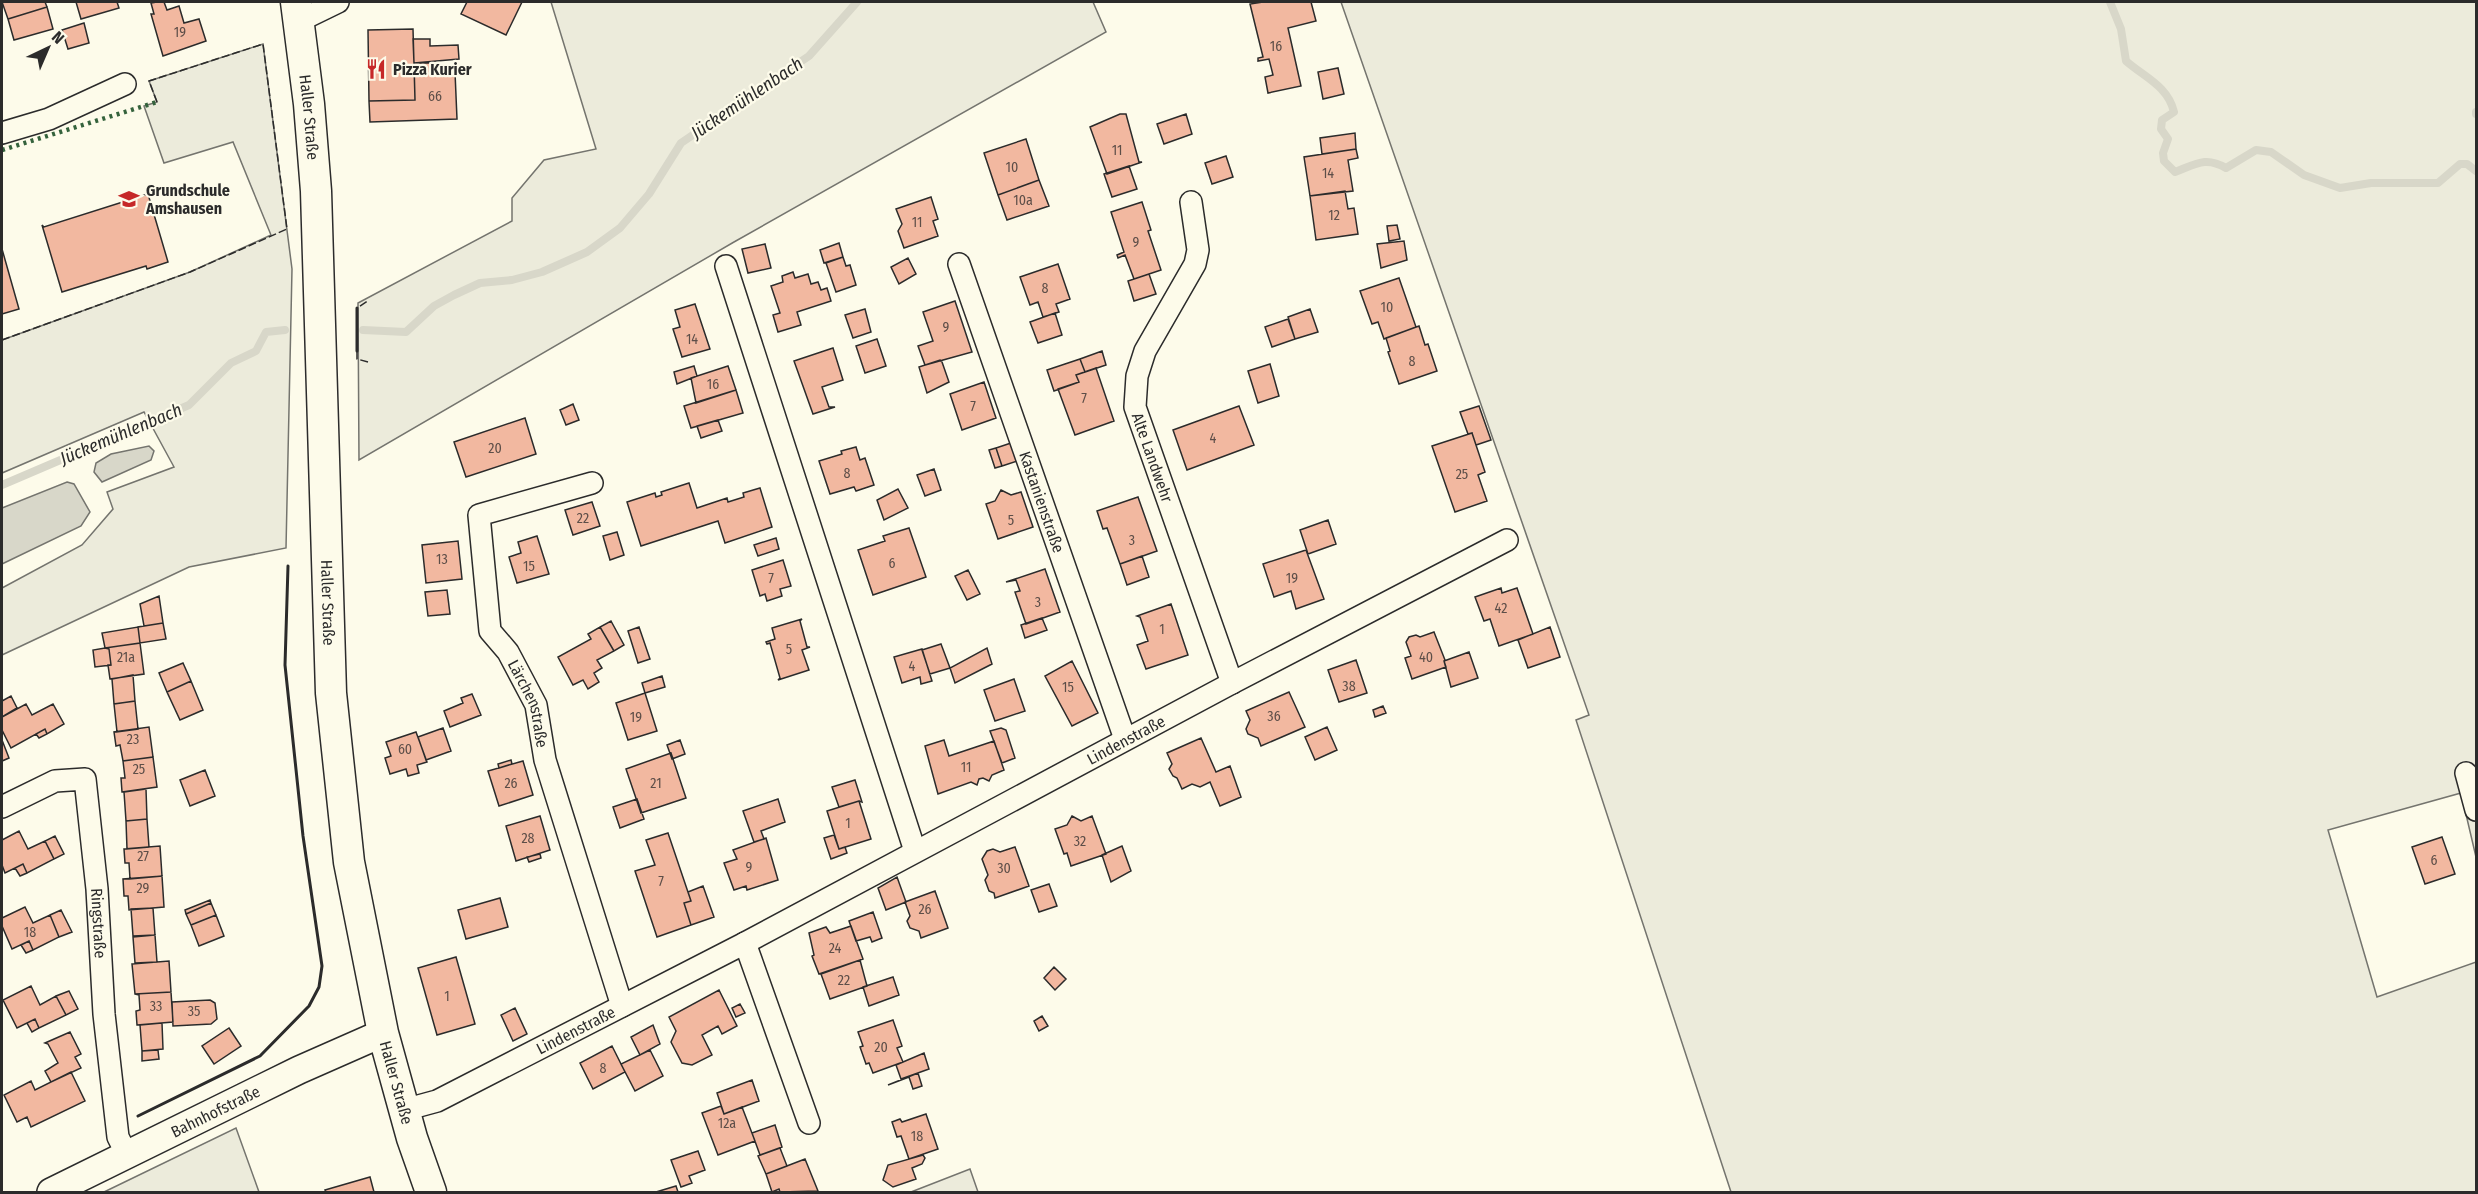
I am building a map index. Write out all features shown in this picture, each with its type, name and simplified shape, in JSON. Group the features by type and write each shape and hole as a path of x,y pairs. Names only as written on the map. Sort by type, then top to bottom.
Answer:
{"main road":[{"name":"Haller Straße","path":"298,11 316,191 331,693 349,862 383,1033 404,1110 431,1192"}],"street":[{"path":"298,11 338,2"},
{"path":"2,133 49,119 125,84"},
{"name":"Alte Landwehr","path":"1191,202 1198,250 1195,264 1145,351 1137,376 1136,407 1232,682"},
{"name":"Kastanienstraße","path":"960,264 1125,739"},
{"path":"726,266 915,851"},
{"name":"Lärchenstraße","path":"592,483 479,515 490,631 508,652 536,705 545,760 622,1006"},
{"name":"Lindenstraße","path":"404,1110 437,1101 745,943 1232,682 1507,540"},
{"path":"2466,773 2476,810"},
{"name":"Ringstraße","path":"2,807 12,800 55,781 85,779 98,889 104,1014 118,1137 127,1155"},
{"path":"745,943 809,1123"},
{"name":"Bahnhofstraße","path":"51,1192 299,1070 383,1033"}],"shaded area":[{"path":"551,2 1093,2 1106,32 734,242 359,460 358,303 512,221 512,198 544,160 596,149"},
{"path":"1341,2 2476,2 2476,857 2461,793 2328,830 2377,997 2476,962 2476,1192 1731,1192 1576,720 1589,715"},
{"path":"263,44 292,269 286,548 189,567 2,655 2,588 82,545 113,509 107,492 174,467 144,412 2,473 2,340 190,272 271,235 233,142 164,163 144,106 157,102 149,81"},
{"path":"149,446 154,451 151,460 102,482 94,472 96,463 111,454"},
{"path":"67,482 74,484 90,512 81,526 2,564 2,508"},
{"path":"236,1128 259,1192 104,1192"},
{"path":"970,1169 978,1192 911,1192"}],"building":[{"path":"2,2 45,2 47,7 8,19"},
{"path":"76,2 117,2 119,8 81,19"},
{"path":"164,2 167,10 179,6 184,23 199,19 206,41 163,56 151,14 154,14 151,3"},
{"path":"467,2 522,2 506,35 461,14"},
{"path":"1311,2 1316,21 1288,28 1301,86 1268,93 1265,77 1273,75 1269,59 1258,61 1258,58 1263,57 1250,4"},
{"path":"47,7 53,29 14,40 8,19"},
{"path":"84,23 89,43 68,49 62,30"},
{"path":"413,29 415,100 369,101 368,30"},
{"path":"413,39 430,39 430,46 458,45 459,59 414,63"},
{"path":"414,63 431,63 431,73 455,72 457,119 370,122 369,101 415,100"},
{"path":"1338,68 1344,94 1323,99 1318,72"},
{"path":"1120,114 1126,114 1139,162 1142,162 1107,174 1090,127"},
{"path":"1186,114 1192,134 1164,144 1157,124"},
{"path":"1355,133 1356,149 1322,154 1320,138"},
{"path":"1026,139 1039,180 998,195 984,153"},
{"path":"1356,149 1358,158 1348,160 1353,191 1310,196 1304,157"},
{"path":"1226,156 1233,177 1212,184 1205,163"},
{"path":"1129,166 1137,189 1112,197 1104,174"},
{"path":"1039,180 1049,206 1007,220 998,195"},
{"path":"1345,191 1348,209 1354,208 1358,234 1316,240 1310,196"},
{"path":"148,194 168,262 147,269 146,266 62,292 42,225 44,227"},
{"path":"931,197 938,219 933,221 938,236 904,248 898,231 902,224 896,209"},
{"path":"1142,202 1151,230 1148,231 1161,270 1134,279 1125,255 1118,258 1117,255 1124,252 1111,212"},
{"path":"1397,225 1400,239 1389,241 1387,226"},
{"path":"1404,241 1407,260 1381,268 1377,244"},
{"path":"839,243 843,257 824,263 820,250"},
{"path":"765,244 771,268 748,273 742,249"},
{"path":"2,249 19,309 2,314"},
{"path":"843,257 846,266 850,265 856,285 836,292 826,263"},
{"path":"908,258 916,274 899,284 891,267"},
{"path":"1058,264 1070,299 1056,304 1059,312 1043,317 1038,302 1030,305 1020,277"},
{"path":"793,272 795,278 808,274 811,284 818,282 821,290 827,288 831,301 797,312 801,325 778,332 773,315 780,313 771,286 783,282 782,276"},
{"path":"1149,274 1156,294 1134,301 1128,281"},
{"path":"1399,278 1416,327 1384,339 1378,322 1372,324 1360,291"},
{"path":"955,301 972,352 925,365 918,346 933,341 923,312"},
{"path":"695,304 710,349 682,357 673,329 680,327 675,310"},
{"path":"865,309 871,332 853,338 845,315"},
{"path":"1310,309 1318,332 1295,339 1288,317"},
{"path":"1055,313 1062,335 1038,343 1030,322"},
{"path":"1288,319 1295,339 1272,347 1265,327"},
{"path":"1419,326 1437,371 1399,384 1388,352 1390,351 1386,338"},
{"path":"877,339 886,366 865,373 856,346"},
{"path":"833,348 843,380 822,387 829,407 835,407 813,414 794,361"},
{"path":"1102,351 1106,365 1085,372 1080,359"},
{"path":"1080,359 1085,372 1076,375 1079,382 1054,391 1047,370"},
{"path":"940,360 949,382 927,393 919,367"},
{"path":"1270,364 1279,396 1258,403 1248,371"},
{"path":"694,366 697,376 677,384 674,372"},
{"path":"728,366 736,390 696,403 691,378"},
{"path":"1096,368 1114,421 1075,435 1058,389 1079,382 1076,375"},
{"path":"984,382 996,418 962,430 950,394"},
{"path":"736,390 743,413 691,428 684,406"},
{"path":"573,404 579,420 566,425 560,410"},
{"path":"1239,406 1254,445 1187,470 1173,430"},
{"path":"1479,406 1491,440 1476,445 1472,433 1468,434 1460,412"},
{"path":"525,418 536,454 466,477 454,442"},
{"path":"718,420 722,431 701,438 697,426"},
{"path":"1472,433 1485,472 1478,475 1487,501 1455,512 1432,446"},
{"path":"1014,442 1020,460 1002,466 996,448"},
{"path":"856,447 860,460 865,458 874,485 856,491 854,487 830,494 819,461"},
{"path":"996,448 1002,466 995,468 989,450"},
{"path":"934,469 941,490 925,496 917,475"},
{"path":"689,483 697,508 727,498 728,502 744,497 743,493 760,488 772,527 725,543 718,521 641,546 627,502 655,493 656,497 662,495 661,492"},
{"path":"898,489 908,508 884,520 877,500"},
{"path":"1001,490 1011,495 1021,492 1033,527 998,539 986,504 995,501"},
{"path":"1138,497 1157,551 1120,564 1107,528 1103,529 1097,511"},
{"path":"592,502 600,526 573,535 565,510"},
{"path":"1328,520 1336,544 1308,554 1300,530"},
{"path":"909,528 926,577 873,595 858,550 885,541 883,536"},
{"path":"617,532 624,555 610,560 603,536"},
{"path":"537,536 549,574 517,583 509,557 521,553 518,542"},
{"path":"776,538 779,549 758,556 754,545"},
{"path":"458,541 462,579 426,583 422,545"},
{"path":"1306,550 1324,599 1296,609 1291,591 1274,597 1263,564"},
{"path":"1142,556 1149,577 1127,585 1120,564"},
{"path":"783,560 791,586 780,589 782,596 767,601 765,594 760,596 752,570"},
{"path":"1045,569 1060,612 1026,624 1015,592 1020,591 1016,580 1006,582"},
{"path":"968,570 980,594 967,600 955,576"},
{"path":"1501,588 1502,593 1517,588 1533,634 1499,646 1490,619 1484,621 1475,597"},
{"path":"447,590 450,614 428,616 425,592"},
{"path":"159,596 163,623 144,626 140,604"},
{"path":"1171,604 1188,655 1146,669 1137,645 1148,641 1140,617 1137,616"},
{"path":"1042,618 1047,630 1025,638 1021,625"},
{"path":"802,619 800,621 807,647 810,647 802,650 809,670 778,680 780,678 770,643 766,642 775,639 772,628"},
{"path":"611,621 624,645 614,651 600,627"},
{"path":"163,623 166,639 140,643 138,627"},
{"path":"138,627 140,643 105,648 102,633"},
{"path":"600,627 614,651 597,660 602,668 594,673 599,682 588,689 583,680 573,685 558,657 591,639 588,634"},
{"path":"639,627 650,659 638,663 628,631"},
{"path":"1550,627 1560,657 1528,668 1518,640"},
{"path":"1434,632 1446,667 1412,679 1405,658 1411,656 1406,642 1409,637 1416,635 1420,637"},
{"path":"140,643 144,674 110,679 109,649 105,648"},
{"path":"941,644 950,668 930,674 922,650"},
{"path":"987,648 992,664 955,683 950,668"},
{"path":"109,649 111,665 95,667 93,650"},
{"path":"922,649 932,681 921,684 920,677 902,683 894,657"},
{"path":"1469,652 1478,678 1451,687 1444,661"},
{"path":"1356,660 1367,693 1339,702 1328,670"},
{"path":"1072,661 1098,713 1072,726 1045,676"},
{"path":"183,663 191,681 167,692 159,673"},
{"path":"133,675 135,701 114,704 112,679"},
{"path":"662,676 665,687 645,693 642,683"},
{"path":"1014,679 1025,711 995,721 984,690"},
{"path":"191,681 203,710 180,720 167,692"},
{"path":"1289,692 1305,727 1261,746 1258,738 1248,734 1246,729 1250,720 1246,711"},
{"path":"645,693 657,731 628,740 616,703"},
{"path":"472,694 481,715 450,727 444,711 463,703 461,698"},
{"path":"11,696 17,708 2,717 2,701"},
{"path":"135,701 138,729 117,732 114,704"},
{"path":"26,704 32,715 53,704 64,724 47,734 45,729 11,748 2,730 2,717"},
{"path":"1383,706 1386,713 1375,717 1373,710"},
{"path":"149,727 153,757 123,761 120,745 116,746 114,732"},
{"path":"1327,727 1337,750 1315,760 1305,737"},
{"path":"443,728 451,751 426,760 418,737"},
{"path":"1001,728 1006,730 1015,758 1002,763 990,731"},
{"path":"45,729 47,734 39,738 36,734"},
{"path":"416,732 427,762 417,765 419,773 408,776 406,769 390,774 385,758 391,756 386,742"},
{"path":"1201,738 1216,772 1230,766 1241,797 1220,806 1210,782 1200,787 1192,784 1182,789 1177,778 1173,776 1169,769 1172,764 1167,753"},
{"path":"2,740 9,758 2,761"},
{"path":"680,740 685,754 672,759 667,745"},
{"path":"944,740 949,756 994,741 1004,770 992,775 989,781 979,779 977,785 971,782 938,794 925,746"},
{"path":"671,753 686,798 641,813 626,769"},
{"path":"153,757 157,787 122,792 121,778 125,778 123,761"},
{"path":"511,760 512,764 499,768 498,764"},
{"path":"523,761 533,795 499,806 488,771"},
{"path":"205,770 215,796 190,806 180,780"},
{"path":"855,780 862,802 839,807 832,787"},
{"path":"146,789 147,819 126,821 124,792"},
{"path":"637,799 644,819 620,828 613,807"},
{"path":"778,799 785,822 761,831 764,839 754,842 743,811"},
{"path":"859,801 871,839 839,849 827,811"},
{"path":"540,816 550,850 516,861 506,826"},
{"path":"1072,816 1081,821 1092,816 1106,854 1071,866 1055,829 1067,825"},
{"path":"147,819 149,847 127,849 126,821"},
{"path":"19,831 28,849 45,841 54,859 27,873 23,864 5,873 2,865 2,840"},
{"path":"668,833 691,901 684,903 691,925 657,937 635,871 655,865 646,840"},
{"path":"834,835 839,849 845,847 847,853 831,859 824,838"},
{"path":"55,836 64,854 54,859 45,841"},
{"path":"2442,837 2455,874 2425,884 2412,847"},
{"path":"766,838 778,880 747,890 746,886 734,890 724,863 737,859 733,850"},
{"path":"160,846 162,876 130,879 129,863 125,863 124,849"},
{"path":"1122,846 1131,871 1111,882 1102,855"},
{"path":"1015,847 1029,886 995,898 994,893 989,891 985,880 988,875 982,859 987,851 993,849 1000,852"},
{"path":"540,854 541,858 529,862 527,857"},
{"path":"23,864 27,873 20,876 15,868"},
{"path":"162,876 164,907 129,910 128,896 124,896 123,879"},
{"path":"897,877 906,902 886,910 878,888"},
{"path":"1049,884 1057,906 1039,912 1031,890"},
{"path":"703,886 714,917 691,925 684,903 691,901 688,892"},
{"path":"935,891 948,928 921,938 919,931 910,928 907,921 910,916 905,902"},
{"path":"500,898 508,927 466,939 458,910"},
{"path":"210,900 211,903 186,914 185,910"},
{"path":"211,903 216,915 191,925 186,914"},
{"path":"25,907 33,923 50,915 59,937 33,950 29,941 12,949 2,926 2,918"},
{"path":"153,908 155,935 133,936 131,909"},
{"path":"61,910 72,932 59,937 50,915"},
{"path":"873,912 882,938 872,942 870,937 856,941 849,921"},
{"path":"216,915 224,936 199,946 191,925"},
{"path":"851,926 863,959 819,974 812,956 814,955 809,933 826,927 830,933"},
{"path":"155,935 157,962 135,963 133,937"},
{"path":"29,941 33,950 26,953 21,945"},
{"path":"456,957 475,1024 437,1035 418,968"},
{"path":"860,960 867,986 830,999 821,974"},
{"path":"169,961 171,992 135,994 132,964"},
{"path":"1054,967 1066,979 1055,990 1044,978"},
{"path":"893,977 899,995 869,1006 863,987"},
{"path":"31,986 40,1005 56,996 66,1015 39,1028 35,1019 17,1028 3,1000"},
{"path":"719,990 737,1026 722,1034 718,1026 702,1035 712,1055 692,1065 682,1063 671,1042 676,1031 669,1017"},
{"path":"69,991 78,1009 66,1015 56,996"},
{"path":"171,992 173,1022 137,1025 136,1011 140,1010 139,995 135,994"},
{"path":"210,1000 215,1003 217,1019 211,1024 173,1026 172,1002"},
{"path":"740,1004 745,1013 736,1017 732,1008"},
{"path":"515,1008 527,1034 513,1041 501,1015"},
{"path":"1042,1016 1048,1026 1039,1031 1034,1021"},
{"path":"35,1019 39,1028 32,1032 27,1023"},
{"path":"893,1020 902,1046 897,1048 903,1062 873,1073 869,1063 866,1064 858,1032"},
{"path":"162,1023 163,1049 142,1051 140,1025"},
{"path":"653,1025 660,1044 640,1055 631,1037"},
{"path":"229,1028 241,1046 214,1064 202,1046"},
{"path":"70,1032 81,1054 75,1057 81,1068 51,1082 45,1071 58,1063 48,1044 45,1043"},
{"path":"612,1046 625,1072 593,1089 580,1063"},
{"path":"158,1050 159,1059 142,1061 142,1051"},
{"path":"650,1050 663,1076 635,1091 621,1064"},
{"path":"924,1053 929,1069 901,1079 896,1065"},
{"path":"71,1072 85,1101 31,1127 27,1117 17,1122 4,1095 31,1081 35,1090"},
{"path":"918,1073 922,1086 913,1089 909,1077 888,1085"},
{"path":"752,1080 759,1101 724,1114 717,1093"},
{"path":"721,1106 724,1114 742,1107 755,1141 718,1155 702,1113"},
{"path":"926,1114 938,1149 909,1159 901,1136 897,1137 892,1122 900,1119 902,1122"},
{"path":"775,1125 782,1147 760,1155 752,1133"},
{"path":"780,1148 787,1166 766,1174 758,1156"},
{"path":"698,1151 705,1170 689,1176 692,1183 681,1187 671,1160"},
{"path":"923,1155 925,1158 922,1164 912,1168 916,1179 893,1187 883,1180 888,1165"},
{"path":"805,1159 818,1191 780,1192 779,1189 772,1192 766,1174"},
{"path":"370,1177 374,1192 326,1192 325,1190"},
{"path":"676,1186 678,1192 656,1192"}],"waterway":[{"name":"Jückemühlenbach","path":"363,330 406,332 434,306 480,283 512,280 542,272 587,252 620,228 649,194 681,143 809,56 857,2"},
{"name":"Jückemühlenbach","path":"2110,2 2121,29 2126,61 2161,89 2171,103 2174,112 2162,120 2161,129 2168,139 2163,153 2164,161 2175,172 2201,162 2213,162 2226,168 2256,150 2271,152 2304,175 2340,188 2371,183 2438,183 2460,164 2467,164 2476,171"},
{"name":"Jückemühlenbach","path":"2,485 189,405 231,363 256,351 266,332 285,330"}],"hedge":[{"path":"2,150 157,102"}],"fence":[{"path":"2,340 190,272 287,229 263,44 149,81 157,102"},
{"path":"368,362 357,359 357,308 369,300"}],"wall":[{"path":"357,308 357,351"},
{"path":"138,1116 260,1056 309,1006 319,987 322,966 303,836 285,665 288,566"}],"place":[{"name":"Pizza Kurier","path":"376,69"},
{"name":"Grundschule Amshausen","path":"129,199"}]}
